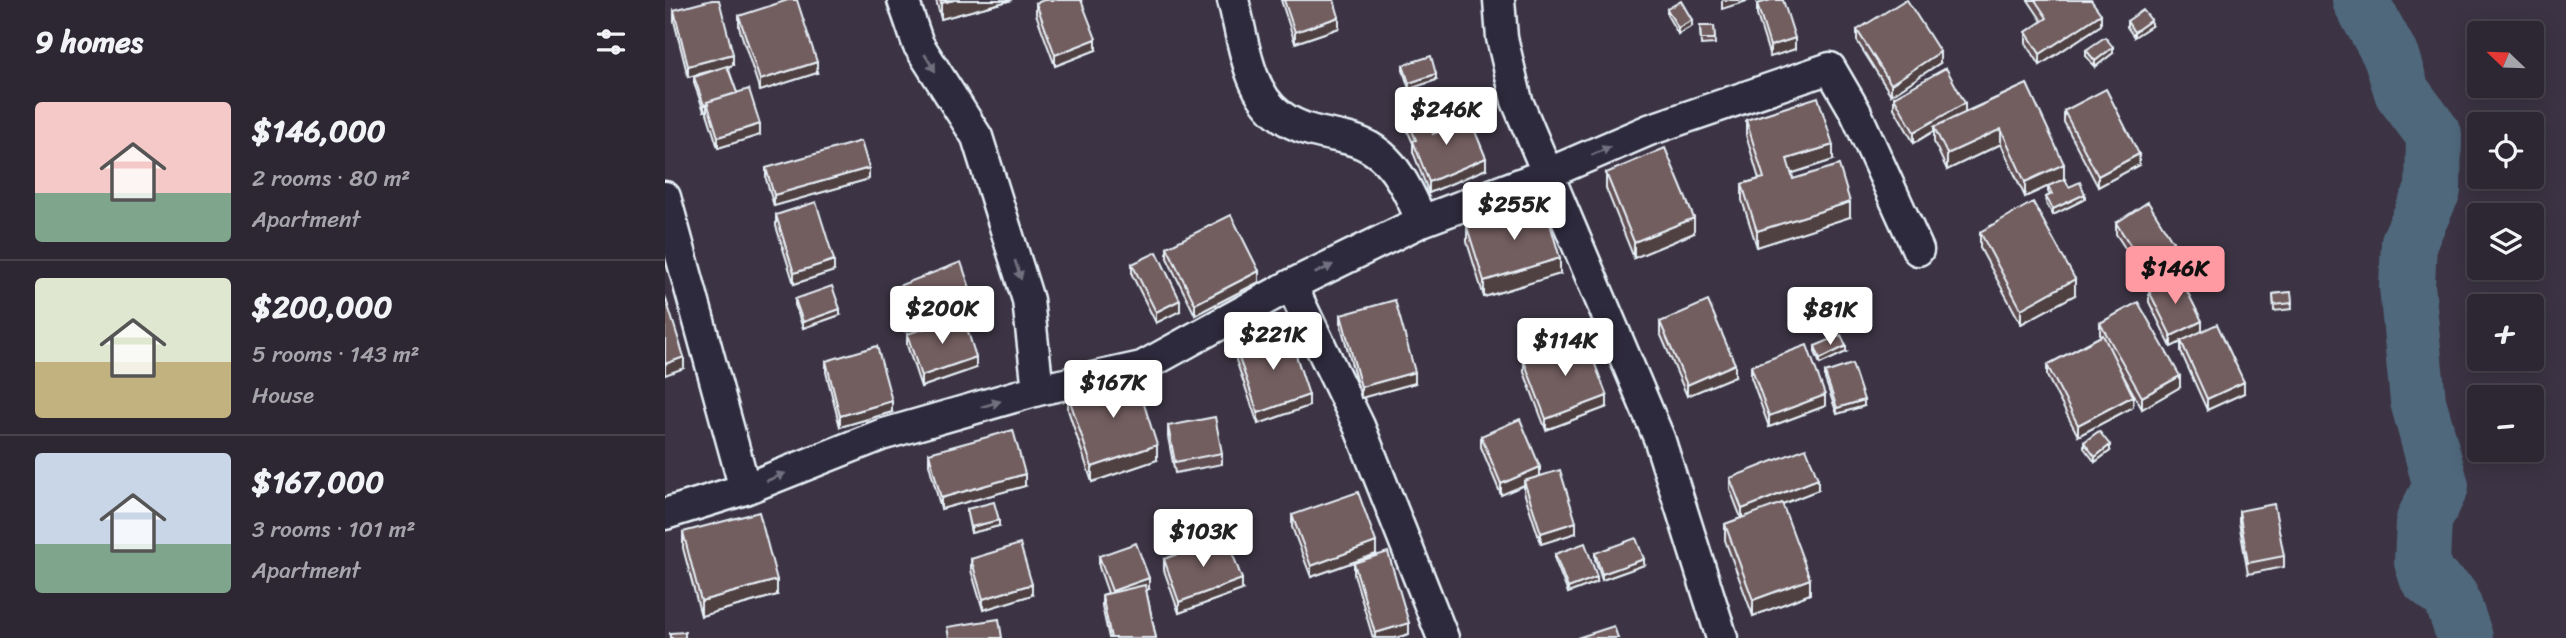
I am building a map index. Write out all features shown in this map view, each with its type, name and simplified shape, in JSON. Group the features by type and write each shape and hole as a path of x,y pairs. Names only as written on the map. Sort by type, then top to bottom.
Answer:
{"street":[{"path":"903,0 918,44 977,137 1028,300 1038,390"},
{"path":"1233,0 1251,71 1261,92 1280,116 1315,132 1350,139 1376,149 1402,178 1422,221"},
{"path":"1499,0 1502,38 1517,100 1659,438 1722,638"},
{"path":"665,514 745,489 881,435 1038,390 1142,367 1291,285 1422,221 1549,173 1649,130 1831,68 1855,111 1919,250"},
{"path":"665,197 745,489"},
{"path":"1291,285 1359,426 1443,638"}],"building":[{"path":"719,0 733,54 688,66 674,10"},
{"path":"788,0 797,0 817,62 760,80 739,16"},
{"path":"1044,0 1081,0 1096,39 1055,55 1036,3"},
{"path":"1284,0 1334,0 1339,17 1295,32"},
{"path":"1783,0 1795,38 1770,46 1757,4"},
{"path":"1905,0 1940,52 1891,84 1857,30"},
{"path":"2035,0 2091,0 2101,14 2040,54 2026,32 2047,18"},
{"path":"1681,1 1692,20 1678,28 1667,9"},
{"path":"2143,10 2151,20 2134,32 2127,21"},
{"path":"1700,26 1714,26 1715,39 1701,39"},
{"path":"2105,37 2113,47 2095,61 2086,50"},
{"path":"1431,56 1436,74 1409,83 1403,65"},
{"path":"727,66 737,93 704,105 694,77"},
{"path":"1946,68 1965,103 1914,132 1894,97"},
{"path":"2027,84 2064,164 2025,182 2001,129 1947,154 1934,127"},
{"path":"749,89 760,124 718,137 707,102"},
{"path":"2106,89 2139,154 2098,176 2064,111"},
{"path":"1818,97 1833,145 1787,159 1793,179 1839,165 1850,202 1757,231 1742,184 1764,178 1746,120"},
{"path":"1425,114 1433,134 1470,119 1486,158 1429,182 1408,121"},
{"path":"861,141 869,168 774,195 766,168"},
{"path":"1665,148 1694,218 1634,242 1606,173"},
{"path":"2065,179 2069,187 2080,182 2085,194 2053,209 2046,197 2052,194 2048,186"},
{"path":"816,202 834,260 794,273 776,215"},
{"path":"2033,202 2075,279 2021,309 1980,232"},
{"path":"2148,202 2173,242 2142,263 2116,223"},
{"path":"1544,203 1560,258 1484,281 1467,227"},
{"path":"1231,215 1259,271 1195,304 1167,247"},
{"path":"1157,252 1180,300 1156,312 1132,264"},
{"path":"961,262 972,294 905,320 893,288"},
{"path":"2179,275 2202,321 2171,336 2149,291"},
{"path":"832,286 840,309 803,322 795,299"},
{"path":"2291,292 2292,303 2274,305 2273,294"},
{"path":"665,296 684,357 665,364"},
{"path":"1395,300 1415,372 1361,387 1341,315"},
{"path":"1708,301 1735,364 1687,385 1660,322"},
{"path":"2138,302 2180,376 2142,397 2100,323"},
{"path":"963,316 976,357 921,376 907,334"},
{"path":"2217,324 2244,382 2207,399 2181,341"},
{"path":"1288,331 1309,395 1258,413 1236,349"},
{"path":"1841,335 1846,346 1820,359 1815,346"},
{"path":"2103,335 2133,396 2078,425 2047,365"},
{"path":"1585,338 1607,396 1546,419 1524,361"},
{"path":"1807,345 1825,395 1769,416 1751,366"},
{"path":"877,346 892,401 840,416 826,361"},
{"path":"1852,364 1864,400 1837,408 1825,373"},
{"path":"1134,373 1157,445 1092,467 1068,395"},
{"path":"1215,417 1222,453 1175,462 1168,426"},
{"path":"1520,419 1540,467 1501,484 1481,436"},
{"path":"1013,430 1025,474 941,498 929,453"},
{"path":"2099,431 2110,445 2095,457 2084,442"},
{"path":"1806,448 1818,479 1742,509 1730,478"},
{"path":"1560,470 1576,522 1541,533 1524,481"},
{"path":"1358,492 1376,542 1311,566 1292,515"},
{"path":"994,502 999,520 971,527 967,509"},
{"path":"1782,503 1810,579 1753,600 1725,524"},
{"path":"2274,504 2284,556 2248,563 2239,511"},
{"path":"759,512 777,580 701,601 683,532"},
{"path":"1226,536 1242,579 1179,602 1164,559"},
{"path":"1636,538 1644,559 1602,574 1595,553"},
{"path":"1136,543 1149,578 1112,591 1099,556"},
{"path":"1585,543 1597,577 1568,588 1555,554"},
{"path":"1020,544 1032,584 983,599 971,559"},
{"path":"1388,552 1409,623 1375,633 1354,563"},
{"path":"1145,585 1156,638 1111,638 1102,595"},
{"path":"999,619 1002,638 949,638 947,627"},
{"path":"1614,626 1618,638 1577,638"},
{"path":"685,632 685,638 670,638 670,633"}],"waterway":[{"path":"2360,0 2391,56 2402,92 2434,135 2433,190 2409,242 2407,286 2418,401 2441,486 2424,520 2422,562 2427,577 2451,597 2465,638"}]}
